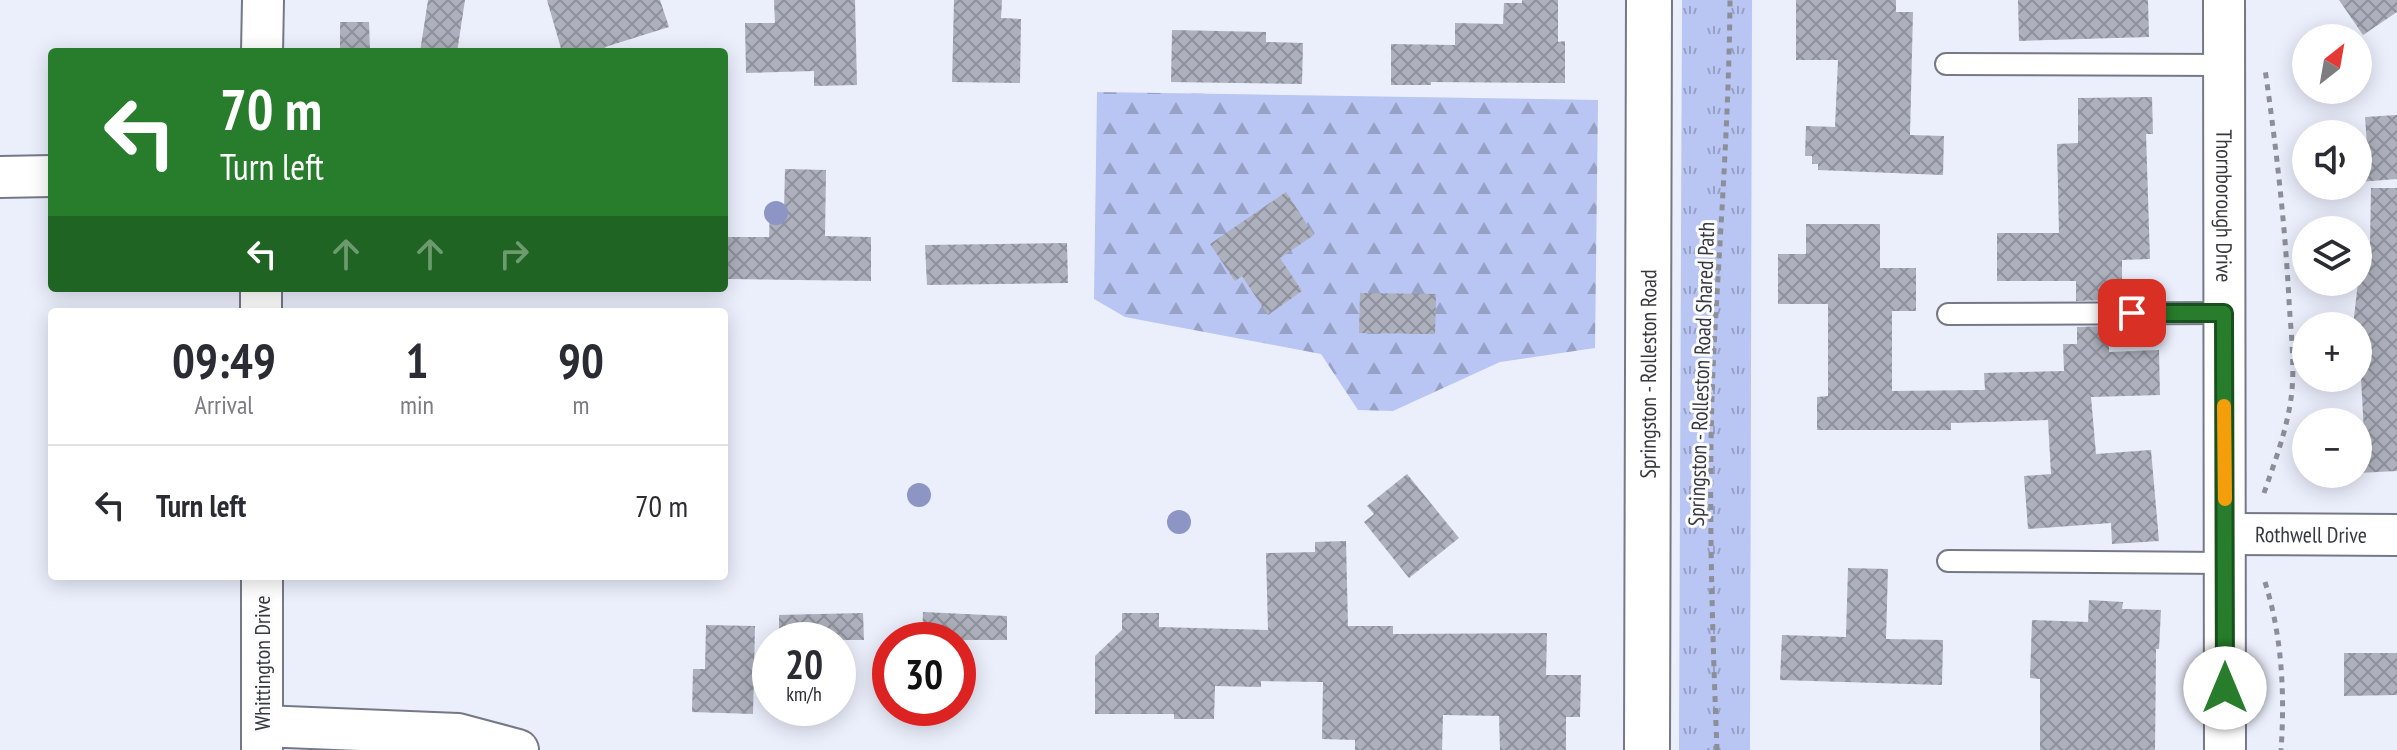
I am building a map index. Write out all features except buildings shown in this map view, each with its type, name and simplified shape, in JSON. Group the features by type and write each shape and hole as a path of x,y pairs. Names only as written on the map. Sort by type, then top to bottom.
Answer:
{"main road":[{"name":"Springston - Rolleston Road","path":"1647,750 1649,0"}],"street":[{"path":"262,48 263,0"},
{"name":"Thornborough Drive","path":"2224,0 2224,313 2237,544 2225,750"},
{"path":"0,177 48,176"},
{"name":"Rothwell Drive","path":"2237,544 2397,535"},
{"name":"Whittington Drive","path":"262,580 262,738"},
{"path":"262,738 458,734 518,750"}],"lane":[{"path":"1946,64 2224,65"},
{"path":"1948,314 2224,313"},
{"path":"1948,561 2237,544"}],"path":[{"name":"Springston - Rolleston Road Shared Path","path":"1717,750 1712,621 1713,372 1729,86 1730,0"},
{"path":"2264,58 2284,226 2293,375 2285,428 2261,504 2237,544 2260,567 2274,618 2282,680 2281,750"}],"green space":[{"path":"1682,0 1752,0 1750,750 1679,750"},
{"path":"1097,92 1598,100 1595,348 1500,362 1393,411 1358,410 1321,354 1125,317 1094,299"}],"slow traffic":[{"path":"2224,406 2225,499"}],"route":[{"path":"2132,313 2224,313 2225,688"}]}
